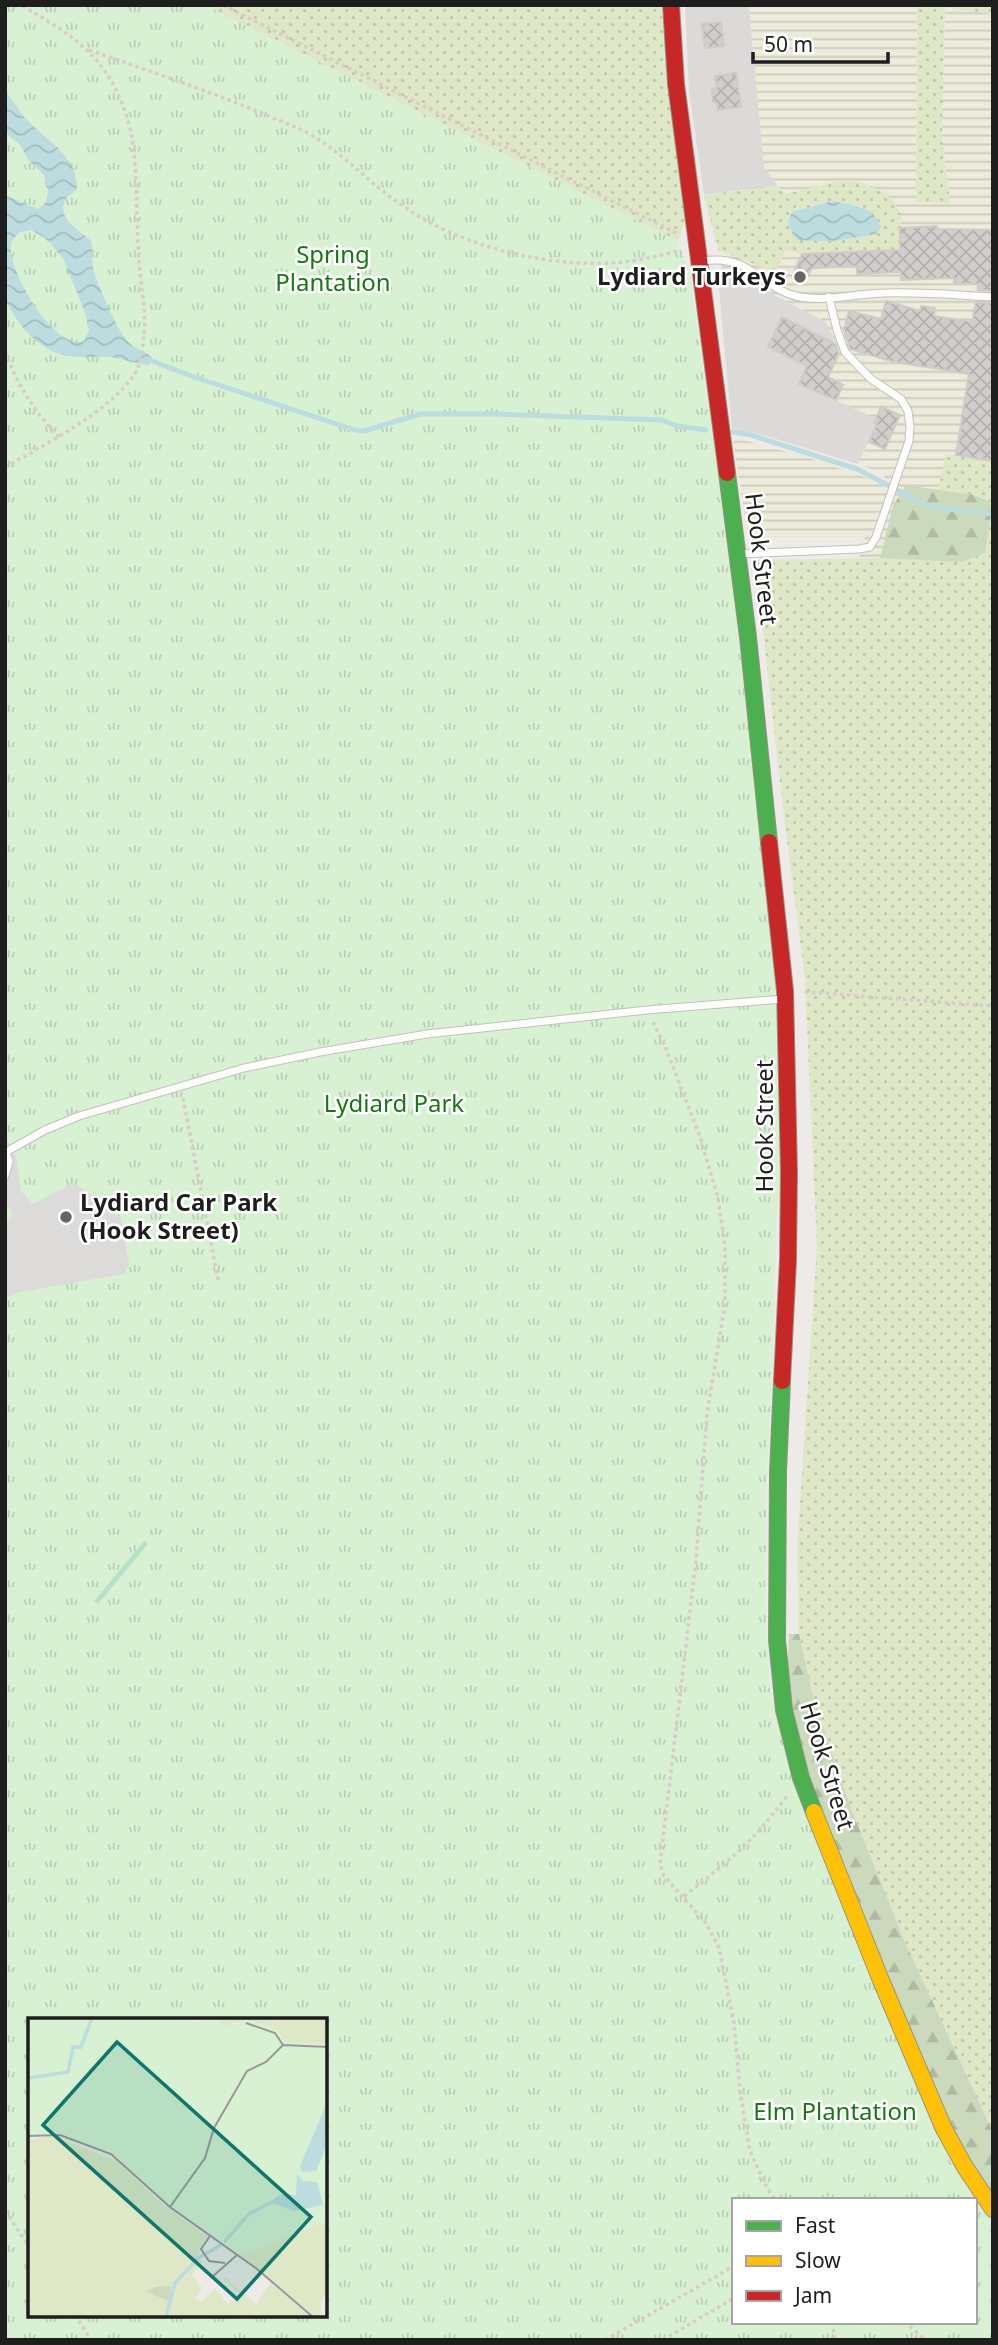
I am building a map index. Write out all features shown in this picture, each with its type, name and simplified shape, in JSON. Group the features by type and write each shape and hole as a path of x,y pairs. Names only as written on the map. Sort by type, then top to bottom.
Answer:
{"street":[{"name":"Hook Street","path":"671,5 676,84 737,554 785,995 789,1096 788,1260 778,1472 777,1566 777,1640 783,1710 801,1778 896,2016 944,2129 993,2209"}],"lane":[{"path":"697,248 738,263 795,296 808,298 885,293 993,297"},
{"path":"737,554 870,547 892,492 909,441 908,411 901,399 871,379 845,352 836,330 829,297"},
{"path":"5,1176 9,1161 6,1151 45,1130 79,1116 244,1068 427,1034 785,995"}],"path":[{"path":"5,467 59,437 111,398 134,376 144,334 137,236 136,170 131,136 114,86 89,50 72,36 21,5"},
{"path":"223,5 676,233 697,248"},
{"path":"89,50 305,131 333,148 399,204 438,227 470,240 519,254 568,262 632,261 697,248"},
{"path":"5,352 19,385 37,415 59,437"},
{"path":"785,995 877,996 993,1006"},
{"path":"647,1010 665,1046 700,1137 718,1198 725,1246 724,1304 707,1414 696,1560 660,1865 664,1876 706,1923 719,1948 734,2023 740,2090 750,2151 774,2198"},
{"path":"180,1086 219,1284"},
{"path":"684,1896 742,1850 773,1815"},
{"path":"5,2211 28,2245"},
{"path":"605,2340 732,2267"},
{"path":"663,2340 732,2299"},
{"path":"76,2317 91,2340"},
{"path":"906,2324 926,2340"}],"shaded area":[{"path":"685,5 749,5 764,167 778,186 704,195 689,91"},
{"path":"749,5 917,5 916,202 950,203 942,135 945,6 993,14 993,553 859,558 865,537 752,537 747,531 733,437 809,458 882,483 885,474 858,464 877,425 874,423 875,418 799,384 828,378 840,354 836,351 838,345 826,322 722,268 704,195 777,185 764,167"},
{"path":"722,268 826,322 876,418 877,424 858,464 756,433 732,429 719,289"},
{"name":"Lydiard Car Park (Hook Street)","path":"5,1136 16,1157 21,1191 33,1204 73,1183 99,1199 121,1218 129,1264 124,1274 21,1292 5,1298 5,1224 12,1216 5,1204"}],"green space":[{"name":"Lydiard Park","path":"5,5 205,5 678,241 689,269 767,860 784,1113 776,1230 767,1470 765,1596 770,1691 781,1735 993,2219 993,2340 5,2340"},
{"path":"205,5 661,5 685,221 678,241"},
{"path":"917,5 993,5 993,14 945,7 942,135 950,203 916,202"},
{"path":"844,180 876,188 890,198 899,211 900,250 802,254 786,250 775,272 719,250 704,195 778,186 785,194","holes":["832,201 863,208 874,214 834,241 798,240"]},
{"path":"946,454 993,461 993,2132 905,1942 849,1803 813,1697 799,1634 797,1550 817,1248 805,979 755,560 886,558 973,495 938,490"},
{"path":"906,485 973,495 993,503 985,553 961,562 880,558 893,506"},
{"path":"144,1541 148,1544 98,1604 94,1601"},
{"path":"789,1634 799,1634 813,1697 849,1803 905,1942 993,2132 993,2201 971,2172 818,1821 787,1686"}],"water":[{"path":"5,92 26,119 67,158 72,167 77,189 66,199 64,213 71,224 91,241 93,268 108,307 129,343 152,358 149,365 111,357 73,357 57,353 30,335 10,308 5,299 5,195 38,209 46,202 48,191 44,175 28,160 21,146 5,132","holes":["31,230 45,238 63,258 86,315 89,330 84,341 72,341 47,322 17,272 12,257 11,245 14,238 20,232"]},
{"path":"832,201 868,211 881,227 876,234 834,241 798,240 793,235 788,221 792,212"}],"building":[{"path":"721,22 724,46 705,48 702,24"},
{"path":"736,73 741,107 718,110 716,102 713,102 712,89 717,88 715,76"},
{"path":"937,226 938,229 993,230 993,291 978,290 978,284 954,284 954,278 901,280 901,272 857,274 857,266 812,268 808,276 792,277 802,254 900,250 900,228"},
{"path":"886,301 920,311 921,306 935,308 934,316 972,322 976,302 993,303 993,461 956,455 969,374 890,361 850,349 844,330 849,311 881,319"},
{"path":"782,317 835,344 839,354 828,377 843,385 836,400 799,384 807,366 768,347"},
{"path":"881,407 900,415 885,449 869,442"}],"waterway":[{"path":"147,359 355,430 364,431 420,414 662,420 677,426 706,430"},
{"path":"733,432 751,435 857,469 926,505 993,514"}],"traffic: fast":[{"path":"727,473 748,637 769,842"},
{"path":"782,1381 778,1472 777,1640 784,1710 801,1778 814,1812"}],"traffic: slow":[{"path":"814,1812 944,2129 993,2209"}],"traffic: jam":[{"path":"671,5 676,84 727,473"},
{"path":"769,842 785,991 789,1172 782,1381"}],"place":[{"name":"Lydiard Turkeys","path":"800,277"},
{"name":"Lydiard Car Park (Hook Street)","path":"66,1217"}],"park label":[{"name":"Spring Plantation","path":"333,269"},
{"name":"Elm Plantation","path":"835,2112"}]}
